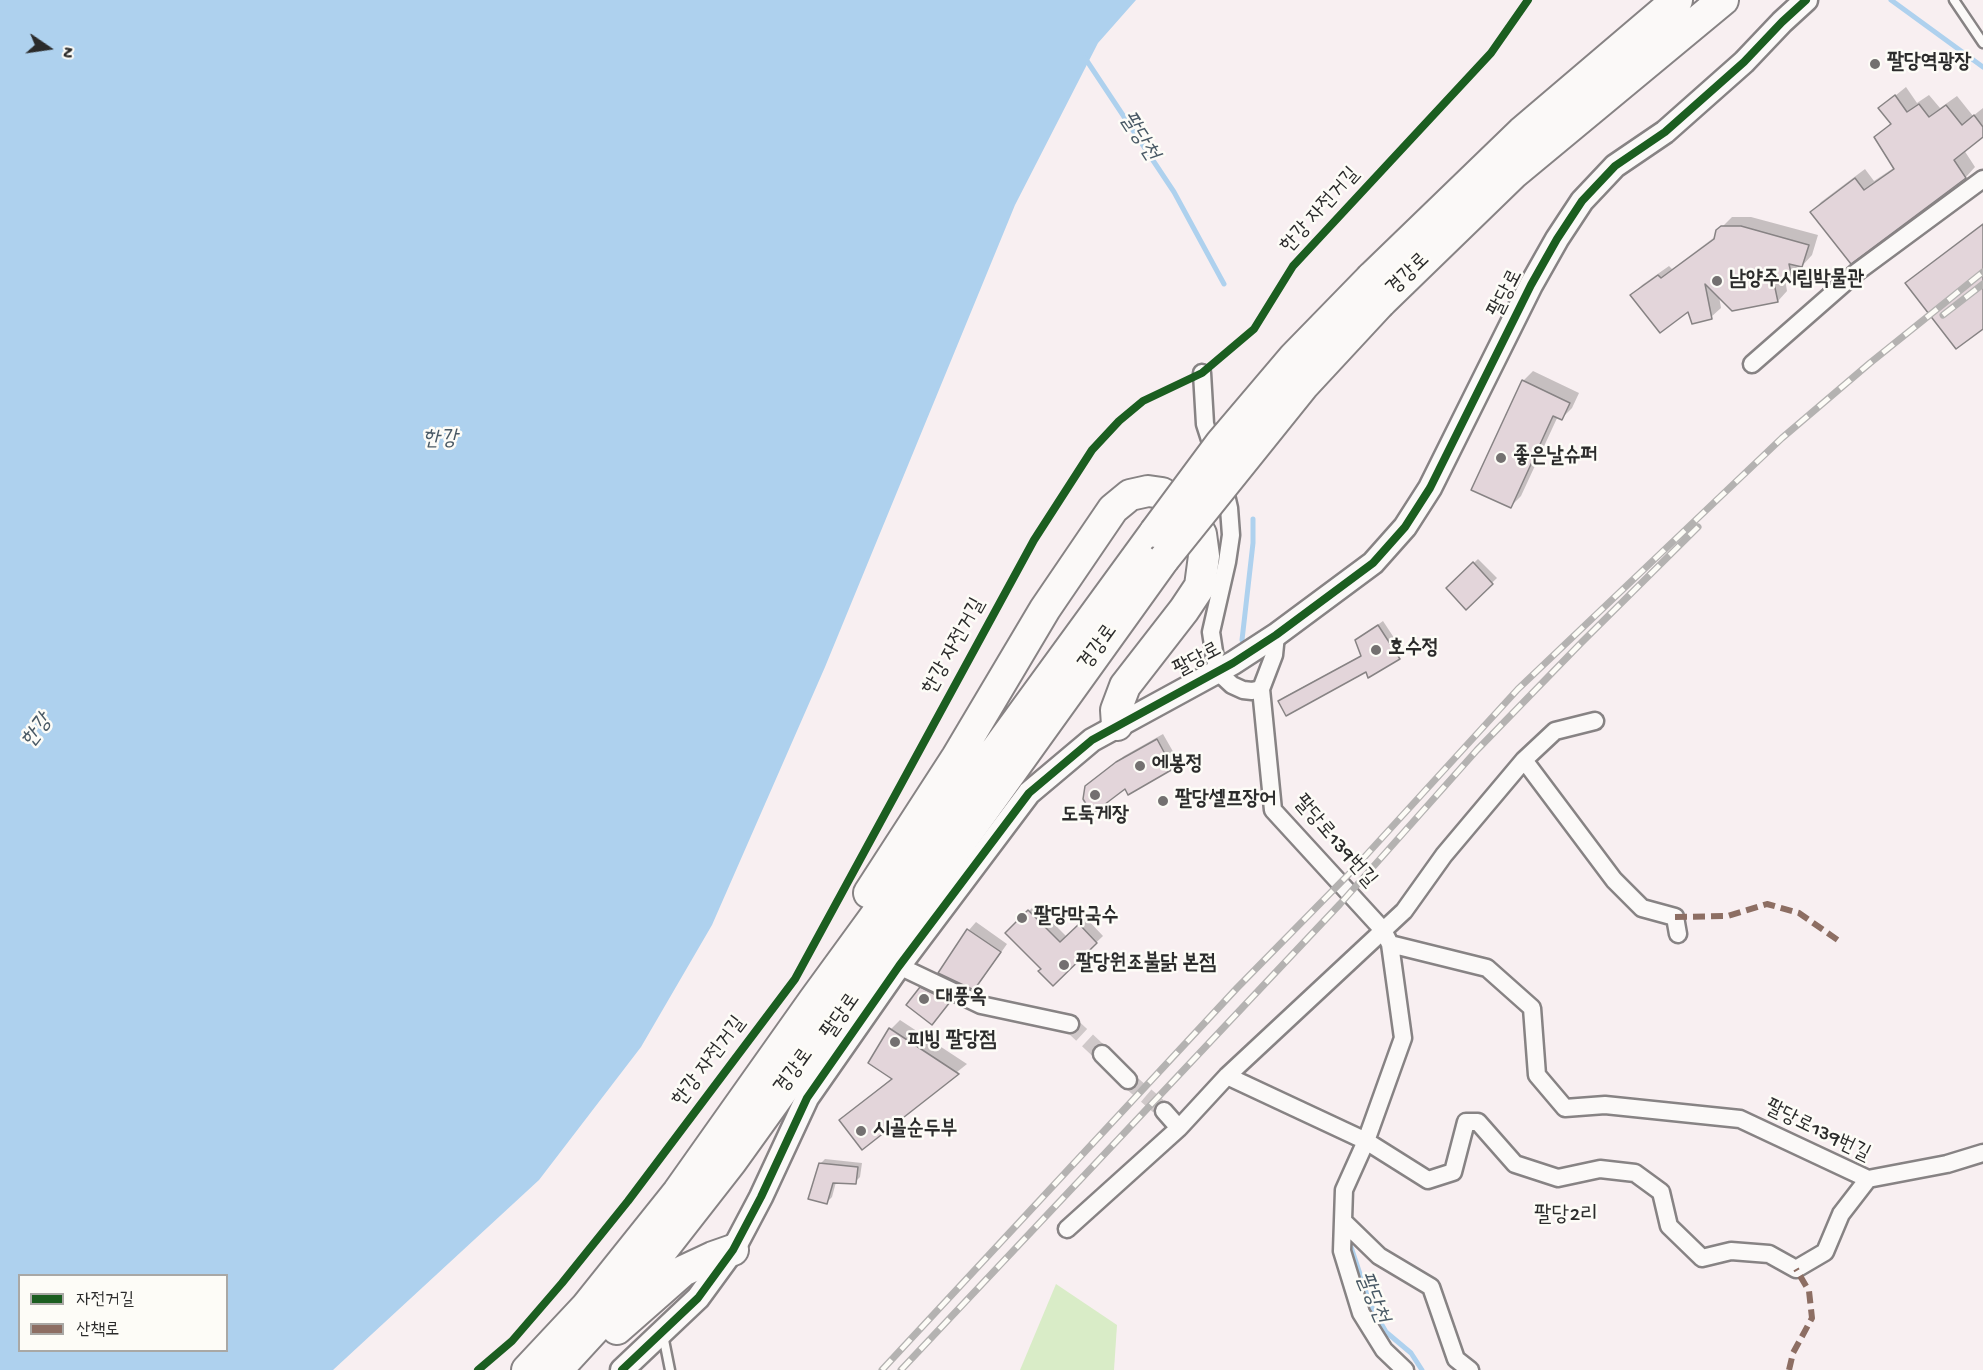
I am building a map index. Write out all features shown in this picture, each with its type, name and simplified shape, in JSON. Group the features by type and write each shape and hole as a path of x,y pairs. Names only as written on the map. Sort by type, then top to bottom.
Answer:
{"highway":[{"name":"경강로","path":"1375,290 1522,132 1677,0"},
{"name":"경강로","path":"557,1370 635,1285 731,1162 1159,546 1221,443 1294,357 1723,0"},
{"path":"814,1000 849,923 957,757 1045,609 1097,531 1113,509 1131,495 1148,491 1162,493 1187,510 1201,534 1204,556 1200,586 1125,686 1116,710 1117,725"},
{"name":"경강로","path":"527,1370 586,1307 678,1192 814,1000 1159,546"},
{"path":"570,1370 683,1271 733,1250"}],"street":[{"name":"팔당로","path":"622,1370 698,1298 733,1250 761,1197 807,1098 899,966 1029,793 1092,740 1225,667 1268,640 1373,563 1405,527 1444,464 1531,285 1582,201 1615,166 1665,132 1744,62 1782,21 1806,0"},
{"path":"1752,364 1857,272 1983,179"},
{"path":"1202,374 1205,424 1224,485 1231,535 1211,632 1232,685 1243,690 1261,689 1274,655 1268,640"},
{"name":"팔당로139번길","path":"1227,1076 1366,1141 1428,1180 1454,1172 1466,1122 1478,1122 1515,1164 1547,1175 1558,1178 1600,1170 1635,1173 1661,1192 1669,1226 1702,1258 1731,1251 1769,1254 1796,1269 1825,1252 1841,1214 1868,1179 1740,1119 1605,1104 1565,1108 1537,1075 1532,1008 1487,968 1386,937 1273,810 1261,689"},
{"path":"1067,1229 1179,1128 1227,1076 1386,937 1444,855 1524,760 1555,731 1595,721"},
{"path":"1524,760 1614,880 1642,908 1675,917 1678,934"},
{"path":"1386,937 1403,1038 1366,1141 1344,1190 1342,1251 1361,1313 1384,1350 1405,1370"},
{"path":"899,966 981,1005 1070,1024"},
{"path":"1102,1054 1128,1080"},
{"path":"1164,1111 1179,1128"},
{"path":"1868,1179 1947,1164 1983,1153"},
{"path":"1343,1221 1379,1256 1431,1287 1456,1359 1470,1370"}],"lane":[{"path":"1954,0 1983,43"},
{"path":"663,1332 670,1370"}],"green space":[{"path":"1056,1284 1117,1325 1114,1370 1020,1370"}],"water":[{"name":"한강","path":"0,0 1136,0 1098,43 1015,205 825,667 712,925 641,1047 539,1180 333,1370 0,1370"}],"building":[{"path":"1895,95 1907,112 1919,104 1929,117 1946,105 1962,125 1974,115 1983,127 1983,137 1954,160 1966,178 1851,264 1810,212 1855,178 1864,190 1894,169 1874,137 1891,124 1878,108"},
{"path":"1983,224 1983,329 1956,349 1905,283"},
{"name":"남양주시립박물관","path":"1721,226 1741,226 1809,245 1802,267 1789,264 1792,278 1774,283 1778,302 1732,311 1705,284 1712,319 1692,324 1688,312 1660,333 1630,295 1658,275 1661,278 1714,239 1716,230"},
{"path":"1522,380 1570,403 1562,420 1553,416 1511,508 1471,490"},
{"path":"1473,562 1493,584 1466,610 1446,588"},
{"path":"1378,625 1400,659 1368,678 1366,672 1286,716 1278,701 1361,656 1355,640"},
{"path":"1157,739 1173,769 1128,795 1125,789 1092,814 1083,799 1085,786 1116,762"},
{"path":"1028,910 1060,942 1079,924 1097,943 1053,986 1038,971 1041,969 1005,933"},
{"path":"967,929 1001,952 974,990 938,973"},
{"path":"920,987 950,1002 932,1025 906,1005"},
{"path":"889,1028 959,1074 862,1150 839,1120 892,1079 868,1063"},
{"path":"819,1163 858,1167 856,1184 833,1183 827,1204 808,1199"}],"waterway":[{"path":"1891,0 1983,67"},
{"name":"팔당천","path":"1085,58 1174,192 1224,284"},
{"name":"팔당천","path":"1242,640 1253,543 1253,519"},
{"name":"팔당천","path":"1351,1247 1370,1304 1386,1332 1411,1353 1422,1370"}],"tunnel":[{"path":"1070,1024 1102,1054"},
{"path":"1128,1080 1164,1111"}],"railway":[{"path":"882,1370 1237,988 1348,875 1518,689 1782,438 1983,272"},
{"path":"1943,315 1983,284"},
{"path":"901,1370 1340,904 1477,750 1698,527"}],"marked path":[{"path":"1675,917 1728,916 1767,904 1799,913 1842,943"},
{"path":"1789,1370 1793,1353 1812,1318 1809,1291 1796,1269"}],"cycle path":[{"name":"한강 자전거길","path":"478,1370 512,1341 562,1283 628,1201 795,979 1034,540 1092,450 1119,421 1143,401 1202,373 1254,329 1293,266 1491,53 1528,0"},
{"path":"622,1370 698,1298 733,1250 761,1197 807,1098 899,966 1029,793 1092,740 1233,663 1276,635 1373,563 1405,527 1430,488 1531,285 1582,201 1615,166 1665,132 1744,62 1806,0"}],"place":[{"name":"팔당역광장","path":"1875,64"},
{"name":"남양주시립박물관","path":"1717,281"},
{"name":"좋은날슈퍼","path":"1501,458"},
{"name":"호수정","path":"1376,650"},
{"name":"에봉정","path":"1140,766"},
{"name":"도둑게장","path":"1095,795"},
{"name":"팔당셀프장어","path":"1163,801"},
{"name":"팔당막국수","path":"1022,918"},
{"name":"팔당원조불닭 본점","path":"1064,965"},
{"name":"대풍옥","path":"924,999"},
{"name":"피빙 팔당점","path":"895,1042"},
{"name":"시골순두부","path":"861,1131"}],"district":[{"name":"팔당2리","path":"1566,1217"}]}
